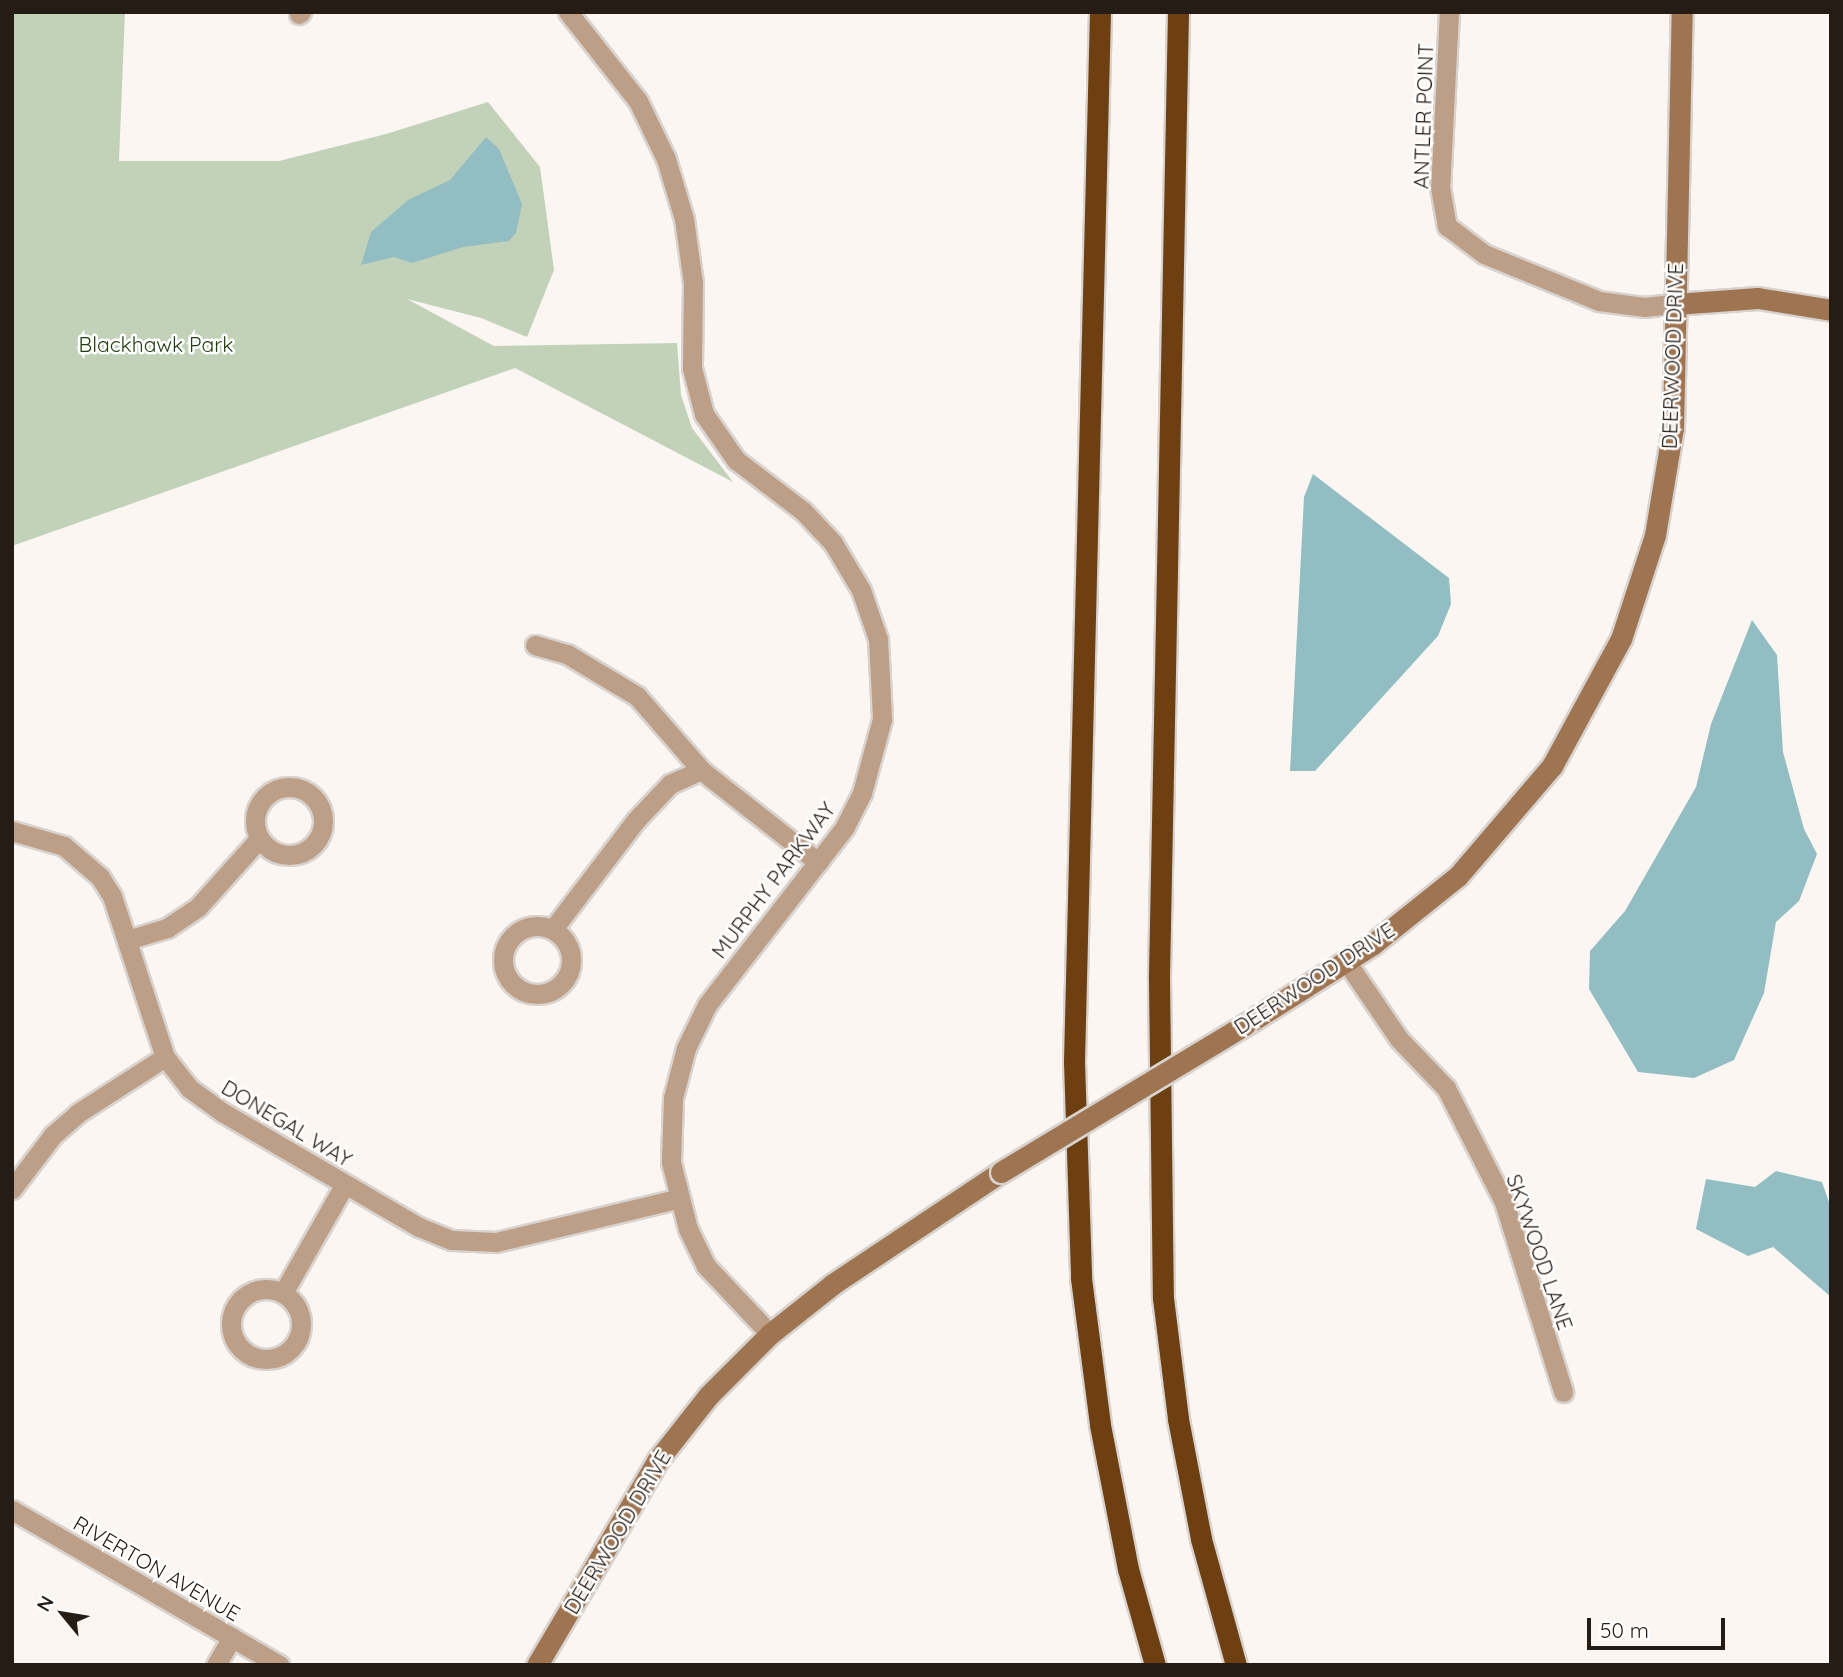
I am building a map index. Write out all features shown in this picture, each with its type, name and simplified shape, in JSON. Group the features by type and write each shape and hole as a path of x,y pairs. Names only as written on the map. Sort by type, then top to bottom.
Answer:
{"highway":[{"path":"1100,12 1074,1062 1079,1224 1081,1278 1100,1425 1128,1569 1155,1665"},
{"path":"1178,12 1159,979 1163,1298 1178,1419 1201,1539 1236,1665"}],"street":[{"name":"MURPHY PARKWAY","path":"568,12 639,101 666,159 684,219 693,283 692,368 704,414 736,460 803,512 833,543 861,590 878,639 883,719 862,793 818,862 707,1005 686,1048 673,1111 671,1162 688,1229 706,1266 769,1334"},
{"name":"ANTLER POINT","path":"1449,12 1440,187 1447,226 1485,254 1599,301 1644,307 1675,304"},
{"name":"DEERWOOD DRIVE","path":"537,1665 657,1461 709,1395 769,1334 833,1284 1001,1172 1346,961 1458,876 1552,766 1621,639 1656,536 1673,428 1682,12"},
{"path":"1675,304 1758,298 1831,310"},
{"path":"535,645 567,654 637,696 701,770 818,862"},
{"path":"553,929 636,820 670,784 701,770"},
{"name":"DONEGAL WAY","path":"12,831 43,837 84,860 112,896 164,1057 205,1102 429,1232 474,1243 507,1240 680,1198"},
{"path":"127,940 167,928 198,907 259,839"},
{"name":"SKYWOOD LANE","path":"1346,961 1399,1039 1446,1088 1458,1110 1504,1202 1563,1392"},
{"path":"12,1189 70,1120 164,1057"},
{"path":"283,1293 345,1184"},
{"name":"RIVERTON AVENUE","path":"12,1510 279,1665"},
{"path":"216,1665 232,1637"}],"green space":[{"name":"Blackhawk Park","path":"12,12 125,12 119,161 279,161 386,134 488,102 540,167 554,270 527,337 481,318 407,299 494,346 677,343 681,395 692,428 733,482 515,368 12,546"}],"water":[{"path":"486,137 499,149 522,204 516,233 509,241 463,247 412,263 394,257 361,265 371,232 408,200 450,180"},
{"path":"1313,474 1449,578 1451,604 1438,636 1315,771 1290,771 1304,497"},
{"path":"1752,620 1777,655 1783,752 1804,829 1817,854 1799,901 1776,922 1764,993 1734,1060 1694,1078 1638,1072 1589,989 1590,951 1625,911 1696,787 1711,724"},
{"path":"1776,1171 1822,1182 1831,1208 1831,1297 1773,1247 1748,1256 1696,1229 1706,1179 1755,1187"}]}
